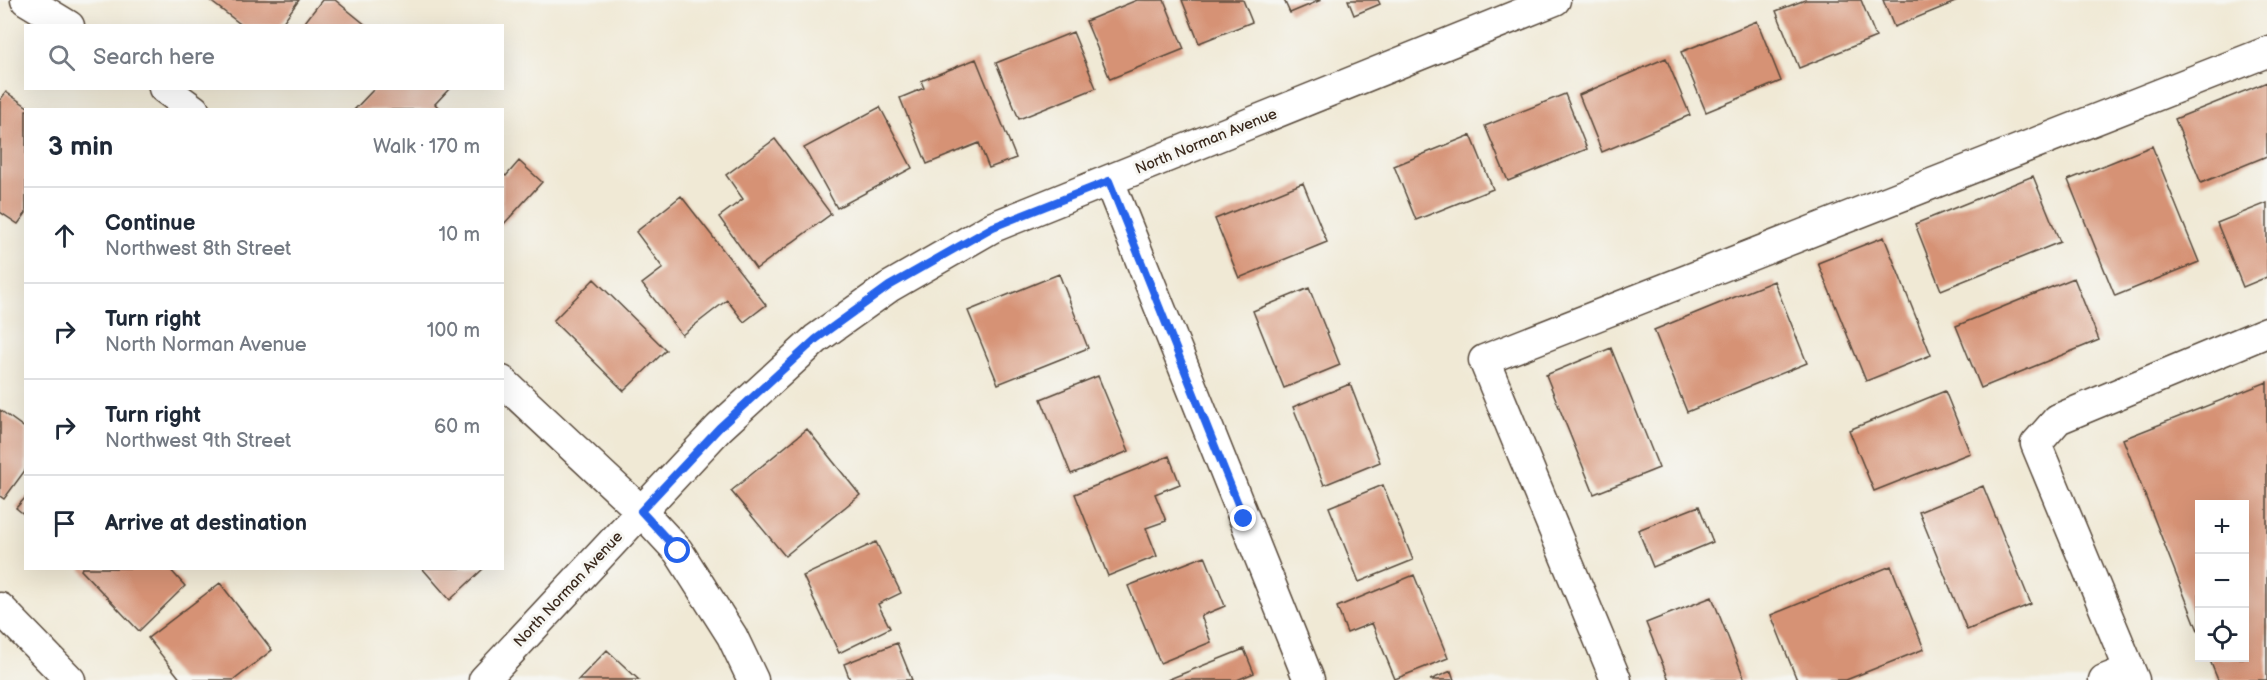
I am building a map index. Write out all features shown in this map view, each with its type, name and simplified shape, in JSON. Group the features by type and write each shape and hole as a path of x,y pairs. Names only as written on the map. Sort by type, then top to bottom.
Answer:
{"street":[{"path":"26,0 66,24"},
{"name":"North Norman Avenue","path":"484,680 719,428 816,339 889,286 993,227 1555,0"},
{"path":"1616,680 1484,360 2267,52"},
{"path":"167,90 191,108"},
{"path":"1109,181 1309,680"},
{"path":"2122,677 2036,444 2058,419 2267,332"},
{"path":"504,383 641,511 678,551 732,636 753,680"},
{"path":"0,608 70,680"}],"building":[{"path":"209,0 299,0 281,24 240,24"},
{"path":"322,0 335,0 365,24 304,24"},
{"path":"1137,0 1164,0 1184,49 1110,79 1086,21"},
{"path":"1182,0 1243,0 1252,22 1199,43"},
{"path":"1284,0 1321,0 1290,13"},
{"path":"1348,0 1378,0 1380,4 1354,15"},
{"path":"1805,0 1861,0 1876,37 1799,68 1776,11"},
{"path":"1883,0 1960,0 1894,27"},
{"path":"1757,21 1781,81 1706,112 1681,52"},
{"path":"1073,32 1096,88 1019,119 996,63"},
{"path":"1666,58 1690,115 1602,152 1579,95"},
{"path":"976,59 1016,158 989,168 979,143 927,164 900,98 924,88 921,81"},
{"path":"2267,82 2267,156 2201,183 2175,119"},
{"path":"373,90 448,90 435,104 439,108 356,108"},
{"path":"6,92 29,108 24,108 24,216 18,224 0,212 0,100"},
{"path":"1565,94 1587,149 1508,181 1485,126"},
{"path":"880,107 912,168 837,208 804,148"},
{"path":"1471,135 1493,189 1416,220 1394,166"},
{"path":"775,139 831,214 756,269 719,217 743,199 726,175"},
{"path":"2152,146 2199,262 2115,296 2068,180"},
{"path":"519,161 542,182 504,224 504,174 506,176"},
{"path":"2033,176 2060,242 1941,290 1915,224"},
{"path":"1303,183 1327,242 1239,278 1215,219"},
{"path":"681,196 766,305 744,322 727,300 682,335 642,284 663,268 636,232"},
{"path":"2267,203 2267,277 2243,287 2217,223"},
{"path":"1884,237 1931,355 1866,381 1818,263"},
{"path":"1059,274 1088,348 998,384 968,311"},
{"path":"2074,278 2099,340 1981,388 1956,326"},
{"path":"594,279 666,350 624,391 553,321"},
{"path":"1774,281 1807,363 1687,412 1654,330"},
{"path":"1309,288 1340,365 1284,388 1253,311"},
{"path":"1611,348 1659,468 1594,494 1546,375"},
{"path":"1098,376 1129,451 1071,474 1041,399"},
{"path":"2267,382 2267,680 2218,680 2211,662 2249,662 2249,500 2195,500 2195,623 2123,439"},
{"path":"1350,384 1380,462 1324,485 1293,407"},
{"path":"1945,391 1970,453 1874,491 1849,430"},
{"path":"0,410 24,428 24,472 4,499 0,496"},
{"path":"807,429 860,495 785,556 731,491"},
{"path":"1169,456 1180,484 1155,494 1166,521 1146,528 1157,556 1108,576 1075,494"},
{"path":"1383,485 1413,560 1359,582 1329,507"},
{"path":"1983,486 2031,604 1967,630 1919,512"},
{"path":"24,499 24,514 16,508"},
{"path":"1699,506 1713,542 1653,567 1638,530"},
{"path":"876,542 901,593 878,604 890,628 839,653 803,576"},
{"path":"1205,556 1225,606 1201,616 1211,642 1160,663 1128,586"},
{"path":"1891,566 1924,649 1846,680 1797,680 1771,615"},
{"path":"81,570 171,570 185,586 139,631"},
{"path":"424,570 482,570 450,600"},
{"path":"1414,575 1448,658 1395,679 1372,623 1347,633 1337,607"},
{"path":"220,583 272,650 234,680 181,680 148,638"},
{"path":"1712,597 1745,680 1669,680 1646,623"},
{"path":"897,643 912,680 850,680 844,664"},
{"path":"1244,649 1254,673 1237,680 1167,680"},
{"path":"607,650 639,680 578,680"},
{"path":"1451,671 1454,680 1430,680"}],"route":[{"path":"678,551 641,511 719,428 816,339 889,286 993,227 1109,181 1244,519"}]}
